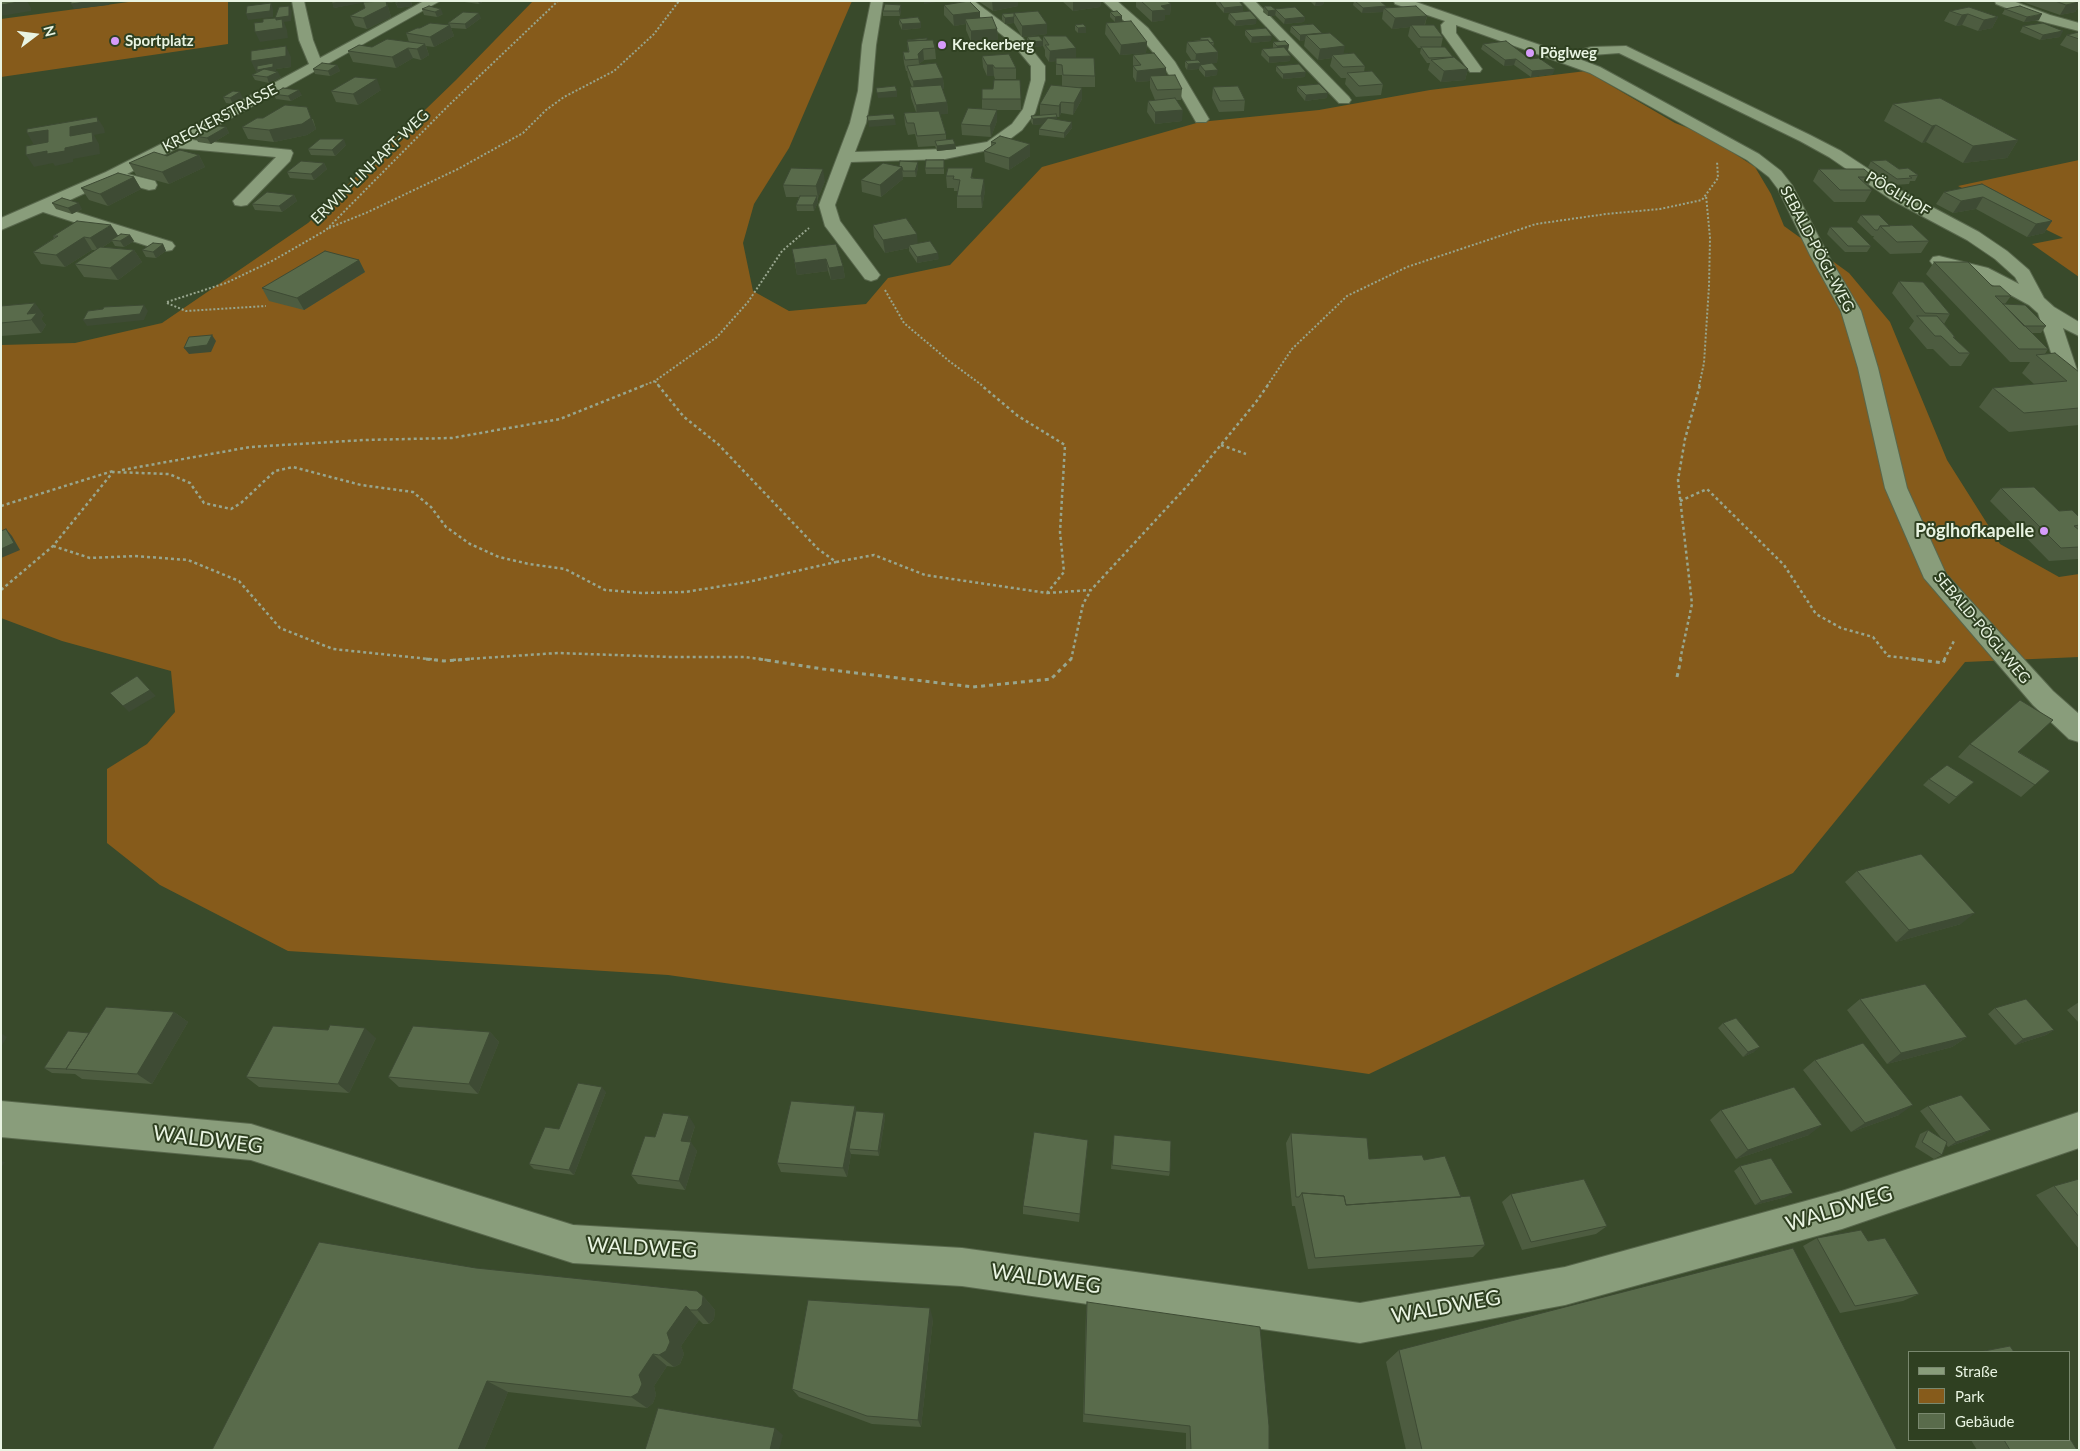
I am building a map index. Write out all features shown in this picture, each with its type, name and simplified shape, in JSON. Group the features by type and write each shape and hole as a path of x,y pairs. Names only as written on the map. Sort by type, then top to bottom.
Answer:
{"street":[{"path":"298,1 306,40 317,66"},
{"name":"KRECKERSTRASSE","path":"1,225 112,175 175,143 434,1"},
{"path":"871,275 830,222 827,205 858,123 865,92 869,45 877,1"},
{"path":"846,157 894,157 971,150 992,144 1017,127 1030,110 1038,80 1038,66 1017,40 966,1"},
{"path":"1109,1 1143,31 1168,62 1201,119"},
{"path":"1248,1 1344,100"},
{"name":"SEBALD-PÖGL-WEG","path":"1400,1 1595,70 1753,157 1775,174 1786,189 1819,255 1851,311 1868,368 1896,488 1936,578 2042,698 2079,730"},
{"path":"2001,1 2045,18 2079,27"},
{"path":"1454,20 1448,25 1449,33 1475,69"},
{"name":"PÖGLHOF","path":"1565,58 1592,51 1620,49 1784,127 1835,154 1896,195 1973,236 2001,255 2023,274 2041,306 2070,382 2079,390"},
{"path":"175,143 285,153 284,158 241,201"},
{"path":"112,175 149,185"},
{"path":"40,206 166,246"},
{"path":"1939,261 1982,272 2079,330"},
{"name":"WALDWEG","path":"1,1119 251,1142 573,1244 962,1268 1360,1323 1584,1280 1842,1210 2079,1130"}],"path":[{"name":"ERWIN-LINHART-WEG","path":"266,306 186,311 167,302 226,283 272,261 326,230 447,107 558,1"},
{"path":"326,230 368,212 458,168 523,133 546,110 564,97 614,71 654,34 679,1"},
{"path":"53,546 90,558 135,556 188,560 239,581 280,628 333,649 444,661 558,653 671,657 745,656 823,669 973,686 1050,679 1071,660 1083,604 1091,590 1188,485 1256,402 1292,349 1347,296 1407,266 1536,224 1606,214 1660,209 1702,200 1718,178 1716,138"},
{"path":"1677,677 1692,604 1678,480 1704,363 1710,238 1706,194"},
{"path":"1,506 113,472 250,446 452,438 560,419 655,381 717,337 748,302 782,251 823,216 827,205"},
{"path":"871,275 882,286 904,323 948,361 988,389 1018,416 1065,445 1060,532 1064,572 1047,593"},
{"path":"655,381 684,417 718,444 818,549 836,562"},
{"path":"1221,445 1246,454"},
{"path":"113,472 169,474 190,483 204,503 231,509 241,503 276,471 293,467 361,485 413,492 431,507 446,527 470,544 499,557 529,564 565,569 605,590 641,593 685,592 748,582 874,555 925,575 1047,593 1091,590"},
{"path":"1,590 53,546 113,472"},
{"path":"1680,501 1708,489 1784,565 1816,614 1841,628 1873,638 1888,656 1943,663 1968,613"}],"green space":[{"name":"Sportplatz","path":"136,1 228,1 228,44 1,77 1,19"},
{"path":"533,1 852,1 789,148 754,204 743,243 753,291 789,311 866,304 888,278 950,265 1042,167 1200,122 1319,110 1430,90 1586,71 1675,123 1706,135 1755,167 1771,194 1784,226 1849,273 1890,322 1947,460 2000,544 2059,577 2079,574 2079,657 1965,662 1793,873 1369,1074 668,975 288,951 160,885 107,843 107,769 147,744 175,712 171,671 62,641 1,618 1,345 75,343 162,323 308,223 456,80"},
{"path":"2079,160 2079,277 2032,244 2063,238 1958,186"}],"building":[{"path":"1,1 24,1 1,5"},
{"path":"71,1 93,1 71,4"},
{"path":"386,1 387,6 363,18 350,16 365,8 363,2"},
{"path":"969,1 980,12 953,15 944,5"},
{"path":"1141,1 1167,1 1171,4 1161,6 1166,10 1152,11"},
{"path":"1219,1 1239,1 1243,6 1224,8"},
{"path":"1355,1 1380,1 1386,6 1363,8"},
{"path":"2055,1 2079,1 2079,2 2066,5"},
{"path":"271,3 270,11 246,14 247,6"},
{"path":"885,4 901,5 899,11 883,11"},
{"path":"289,6 289,16 275,18 279,7"},
{"path":"429,6 441,9 435,12 422,9"},
{"path":"1264,6 1271,6 1276,10 1268,11"},
{"path":"1416,6 1427,16 1395,18 1384,8"},
{"path":"2020,6 2042,14 2027,17 2005,9"},
{"path":"1295,7 1305,17 1285,19 1275,9"},
{"path":"1969,7 1998,17 1984,20 1968,14 1962,15 1950,11"},
{"path":"1038,11 1047,24 1022,26 1014,13"},
{"path":"1117,11 1122,16 1115,17 1110,12"},
{"path":"1250,11 1257,19 1236,21 1229,13"},
{"path":"463,12 479,13 465,24 448,23"},
{"path":"1014,13 1014,17 1005,18 1002,14"},
{"path":"918,17 921,23 902,24 899,19"},
{"path":"992,17 997,29 971,31 965,19"},
{"path":"276,18 276,20 282,19 283,28 255,32 254,23 263,22 263,19"},
{"path":"1131,21 1147,42 1121,45 1106,23"},
{"path":"430,23 450,25 430,37 406,33 420,28"},
{"path":"2043,23 2063,31 2043,35 2023,26"},
{"path":"1083,24 1086,27 1078,28 1075,25"},
{"path":"1313,24 1322,33 1300,35 1291,26"},
{"path":"1411,25 1434,25 1443,37 1420,37"},
{"path":"1266,28 1272,36 1252,37 1245,30"},
{"path":"2079,32 2079,39 2067,35"},
{"path":"1330,33 1345,46 1320,49 1306,35"},
{"path":"1039,36 1043,41 1031,42 1027,37"},
{"path":"1043,36 1066,36 1076,48 1050,51 1045,45 1049,45"},
{"path":"1210,37 1214,42 1210,43 1208,40 1201,40 1200,38"},
{"path":"927,38 927,40 907,40"},
{"path":"387,39 425,44 417,49 408,48 392,57 348,51 359,45 372,47"},
{"path":"933,40 935,48 923,49 918,54 919,59 905,60 903,52 909,52 907,41"},
{"path":"1208,40 1218,52 1196,54 1187,42"},
{"path":"1285,41 1289,45 1277,46 1273,42"},
{"path":"1506,41 1530,59 1539,58 1555,69 1532,71 1516,59 1505,60 1483,44"},
{"path":"286,46 286,56 251,61 251,51"},
{"path":"1284,47 1291,56 1269,57 1262,49"},
{"path":"1421,47 1445,47 1453,57 1429,58"},
{"path":"1154,53 1166,68 1137,71 1133,66 1141,65 1133,55"},
{"path":"1354,53 1365,66 1343,67 1332,55"},
{"path":"1009,54 1016,68 995,68 993,65 987,65 982,56"},
{"path":"1454,57 1468,69 1444,71 1431,60"},
{"path":"1056,58 1094,58 1095,76 1063,75 1062,65 1056,64"},
{"path":"1198,60 1201,63 1188,64 1185,61"},
{"path":"273,63 273,67 257,70 257,66"},
{"path":"322,63 337,65 328,71 313,69"},
{"path":"936,63 943,78 913,81 907,66"},
{"path":"1212,63 1218,70 1205,71 1200,65"},
{"path":"1299,64 1306,72 1283,74 1276,66"},
{"path":"264,69 278,72 267,77 252,75"},
{"path":"1372,71 1383,84 1359,86 1347,73"},
{"path":"1175,75 1182,89 1157,90 1150,76"},
{"path":"355,77 377,79 353,94 331,91"},
{"path":"994,80 1020,80 1021,99 982,99 982,89 993,89"},
{"path":"1319,84 1328,93 1306,95 1297,86"},
{"path":"941,85 947,102 916,105 910,87"},
{"path":"1051,85 1082,88 1074,103 1061,102 1059,106 1040,104"},
{"path":"895,86 897,91 877,93 876,88"},
{"path":"1238,86 1245,100 1220,101 1213,87"},
{"path":"283,88 299,90 288,96 273,94"},
{"path":"233,91 240,92 230,98 223,97"},
{"path":"1175,98 1183,110 1155,112 1148,101"},
{"path":"1940,98 2018,140 1973,146 1893,104"},
{"path":"285,105 307,107 311,118 302,124 269,130 242,127 257,118 263,118"},
{"path":"968,108 997,110 990,126 961,124"},
{"path":"939,111 946,134 917,136 914,123 907,123 904,113"},
{"path":"893,114 895,119 868,121 867,116"},
{"path":"1056,114 1057,117 1033,119 1031,116"},
{"path":"97,117 98,122 70,127 70,136 92,132 93,142 65,148 65,151 47,154 47,151 26,155 26,146 48,142 48,130 27,133 27,129"},
{"path":"1048,118 1072,122 1064,133 1039,129"},
{"path":"213,125 226,127 207,138 195,136"},
{"path":"1000,136 1030,144 1009,158 984,151 996,143 991,142"},
{"path":"320,139 344,139 332,150 308,149"},
{"path":"953,139 955,144 937,146 935,141"},
{"path":"180,150 199,155 162,172 129,163 154,152 167,156"},
{"path":"926,160 944,160 944,168 925,168"},
{"path":"1886,160 1899,169 1908,168 1918,175 1909,176 1912,178 1897,179 1871,161"},
{"path":"301,161 324,163 311,174 287,172"},
{"path":"900,161 918,162 915,171 903,171 902,167 899,166"},
{"path":"883,163 902,167 880,185 861,180"},
{"path":"791,168 823,169 816,186 783,185"},
{"path":"948,168 973,168 971,178 984,179 981,196 957,196 960,180 953,179 954,176 946,176"},
{"path":"1819,169 1864,169 1873,177 1858,177 1872,190 1840,190"},
{"path":"118,173 134,177 100,194 81,188"},
{"path":"1982,184 2052,221 2036,224 1983,197 1961,201 1944,192"},
{"path":"267,192 294,195 279,206 252,204"},
{"path":"800,196 817,196 813,205 796,205"},
{"path":"62,198 79,203 68,208 52,203"},
{"path":"1861,215 1879,215 1890,226 1880,226 1878,230 1875,230"},
{"path":"906,218 917,234 883,240 873,225"},
{"path":"77,221 111,225 90,238 84,237 56,255 33,252 58,236 53,236"},
{"path":"1912,225 1929,241 1897,242 1880,226"},
{"path":"1830,227 1852,227 1871,246 1848,246"},
{"path":"121,234 130,235 120,241 111,240"},
{"path":"930,241 938,253 917,257 909,245"},
{"path":"153,243 163,244 153,252 142,250"},
{"path":"836,244 843,266 829,268 826,259 795,263 792,249"},
{"path":"100,247 134,250 110,268 75,264"},
{"path":"325,251 359,260 297,298 262,288"},
{"path":"1934,262 1968,262 1992,286 2000,286 2011,296 1995,296 2048,349 2019,349"},
{"path":"1899,281 1923,282 1950,314 1925,313"},
{"path":"35,303 27,314 37,313 31,320 1,323 1,306"},
{"path":"2003,304 2025,305 2046,326 2024,326"},
{"path":"144,305 140,314 83,320 88,311 103,309 104,307"},
{"path":"1917,316 1937,316 1955,337 1953,337 1970,353 1959,353 1941,336 1935,336"},
{"path":"212,335 207,345 184,348 189,337"},
{"path":"2055,353 2079,372 2079,408 2024,413 1993,388 2067,381 2036,355"},
{"path":"2034,487 2059,511 2072,510 2079,517 2079,525 2074,526 2079,530 2079,547 2061,548 2001,488"},
{"path":"6,529 14,543 1,549 1,531"},
{"path":"137,676 150,690 123,706 110,693"},
{"path":"2020,700 2053,720 2018,752 2050,771 2035,785 1970,744"},
{"path":"1947,765 1974,782 1956,797 1929,779"},
{"path":"1921,854 1975,913 1909,930 1857,871"},
{"path":"1925,984 1967,1037 1901,1053 1860,999"},
{"path":"2026,999 2054,1030 2023,1039 1995,1008"},
{"path":"106,1007 174,1012 137,1074 66,1069"},
{"path":"1736,1018 1760,1047 1748,1052 1723,1023"},
{"path":"330,1025 365,1028 338,1084 246,1077 273,1026 328,1030"},
{"path":"413,1026 490,1032 469,1084 388,1077"},
{"path":"68,1031 89,1033 66,1069 44,1068"},
{"path":"1863,1043 1913,1105 1865,1123 1815,1060"},
{"path":"578,1083 602,1087 569,1170 529,1164 545,1127 559,1129"},
{"path":"1794,1087 1822,1125 1748,1150 1721,1110"},
{"path":"1961,1095 1991,1130 1956,1142 1928,1106"},
{"path":"791,1101 855,1106 843,1168 777,1163"},
{"path":"856,1111 884,1113 878,1151 849,1149"},
{"path":"663,1113 689,1116 681,1141 691,1142 679,1181 631,1175 645,1136 655,1137"},
{"path":"1928,1130 1947,1142 1942,1155 1922,1142"},
{"path":"1034,1132 1088,1140 1080,1214 1023,1206"},
{"path":"1291,1133 1367,1138 1369,1159 1422,1155 1424,1160 1445,1156 1461,1197 1346,1205 1344,1196 1302,1193 1299,1197 1296,1197"},
{"path":"1114,1135 1171,1141 1170,1172 1112,1165"},
{"path":"1771,1158 1793,1193 1761,1201 1740,1166"},
{"path":"1584,1179 1607,1226 1531,1242 1511,1194"},
{"path":"2079,1179 2079,1217 2054,1186"},
{"path":"1302,1193 1344,1196 1346,1205 1470,1196 1485,1245 1315,1258"},
{"path":"1861,1230 1868,1241 1885,1238 1919,1294 1855,1306 1817,1238"},
{"path":"319,1242 476,1268 697,1291 703,1296 702,1305 697,1310 690,1310 686,1306 667,1333 670,1342 666,1351 659,1355 653,1354 639,1375 642,1384 638,1393 631,1397 487,1381 458,1450 212,1450"},
{"path":"1793,1248 1897,1450 1422,1450 1399,1350"},
{"path":"808,1300 930,1308 918,1420 867,1416 792,1389"},
{"path":"1087,1302 1260,1327 1269,1426 1269,1450 1191,1450 1190,1426 1084,1414"},
{"path":"2010,1346 2013,1351 1984,1351"},
{"path":"658,1408 775,1428 770,1450 645,1450"},
{"path":"2070,1439 2077,1450 2010,1450 2005,1441 2070,1441"}],"place":[{"name":"Sportplatz","path":"115,41"},
{"name":"Kreckerberg","path":"942,45"},
{"name":"Pöglweg","path":"1530,53"},
{"name":"Pöglhofkapelle","path":"2044,531"}]}
